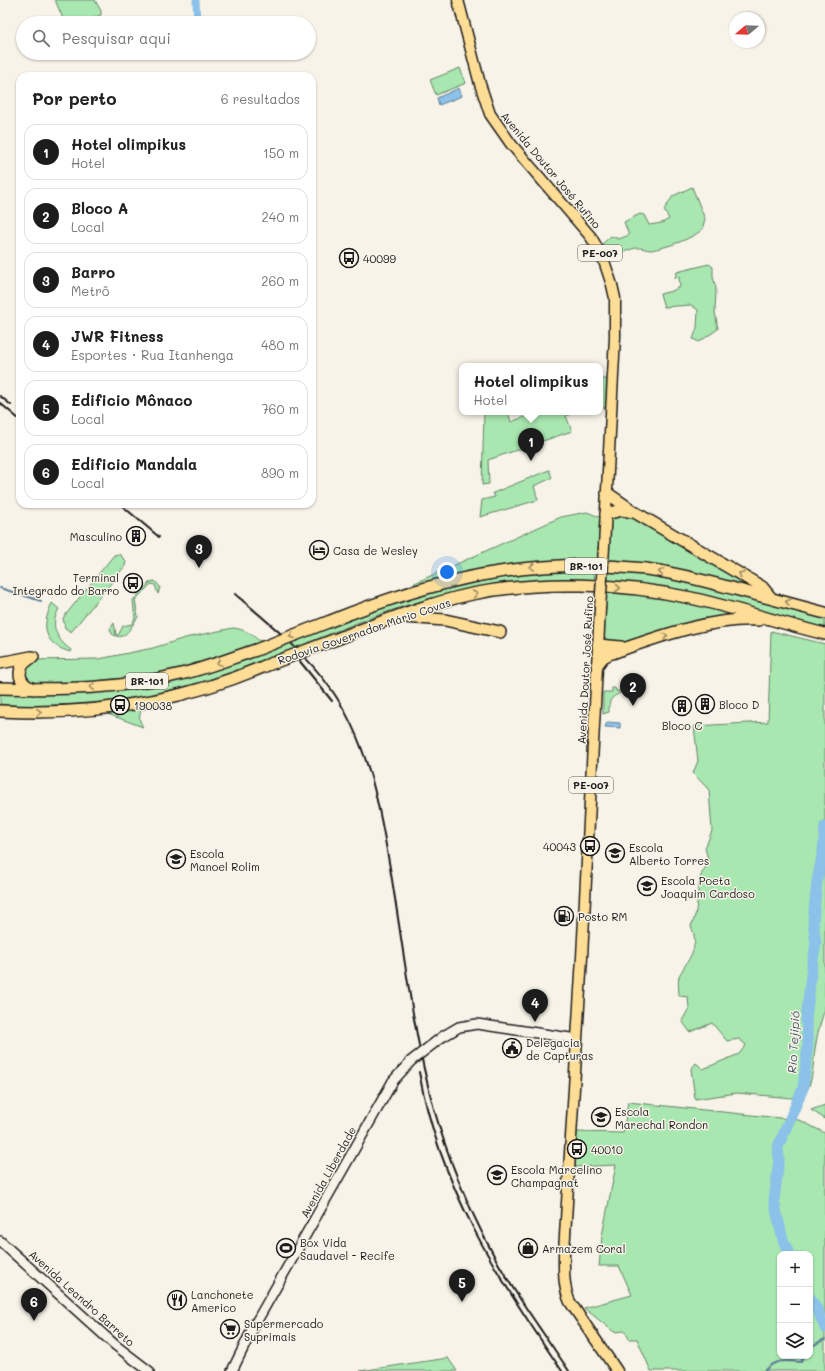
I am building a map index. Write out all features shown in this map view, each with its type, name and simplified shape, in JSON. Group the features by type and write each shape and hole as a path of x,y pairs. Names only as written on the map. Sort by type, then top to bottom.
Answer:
{"highway":[{"path":"607,493 636,513 762,587 771,598"},
{"path":"606,514 619,511 636,513"},
{"name":"Rodovia Governador Mário Covas","path":"0,688 76,689 128,684 204,669 404,594 463,578 502,570 541,566 646,569 689,577 825,613"},
{"name":"Rodovia Governador Mário Covas","path":"0,711 65,712 102,709 151,702 226,682 430,605 471,594 548,586 627,589 667,594 740,610 774,621 825,634"},
{"path":"349,614 360,605 392,591"},
{"path":"397,617 445,620 500,632"},
{"path":"597,665 603,657 627,647 708,624 737,619 774,621"},
{"path":"598,645 627,647"},
{"path":"0,663 33,657 23,664 20,672 22,681 25,685 35,689"}],"main road":[{"name":"Avenida Doutor José Rufino","path":"458,0 480,84 490,114 511,144 591,237 603,258 615,298 606,514 582,957 564,1252 566,1291 571,1305 617,1371"},
{"name":"Avenida Liberdade","path":"232,1371 254,1326 393,1081 411,1061 442,1037 459,1027 469,1024 486,1024 576,1039"},
{"name":"Avenida Leandro Barreto","path":"0,1241 115,1344 149,1371"}],"green space":[{"path":"55,0 95,0 101,11 101,15 98,16 62,16"},
{"path":"460,68 466,83 436,95 430,80"},
{"path":"692,187 705,219 702,230 685,240 664,247 651,250 636,248 607,256 601,245 611,236 619,239 629,235 624,222 640,214 644,215 649,225 662,223 669,219 664,210 673,196"},
{"path":"709,264 713,267 713,277 716,288 715,312 718,329 699,342 693,339 697,328 698,310 691,305 664,307 660,294 680,287 679,277 675,278 677,272"},
{"path":"603,379 610,379 606,408 603,408"},
{"path":"484,415 509,415 511,422 529,415 568,415 566,416 572,431 488,460 489,484 482,485"},
{"path":"549,470 552,478 534,486 538,500 480,517 482,500 495,497 493,493"},
{"path":"587,512 602,518 599,562 556,561 366,605 561,517"},
{"path":"614,514 633,515 765,593 605,563 608,521"},
{"path":"119,554 126,561 125,566 71,632 65,628 63,618 114,555"},
{"path":"595,566 594,584 505,586 453,593 420,601 355,624 227,674 147,698 110,705 87,707 49,707 0,704 0,692 40,694 133,687 371,608 484,576"},
{"path":"606,566 647,569 825,619 825,632 604,584"},
{"path":"155,581 160,587 158,594 155,585 151,584 135,600 138,617 130,629 121,636 117,636 112,634 110,629 114,623 116,635 119,634 123,626 132,624 135,618 133,600 150,582"},
{"path":"604,588 652,594 753,617 631,644 608,641 602,634"},
{"path":"52,603 59,609 55,621 56,632 62,642 71,650 70,652 61,649 54,644 47,633 46,619"},
{"path":"233,628 247,632 258,640 266,643 234,657 130,681 34,686 24,675 31,660 99,659 153,648 185,638"},
{"path":"771,631 825,644 825,1009 817,1039 811,1079 802,1099 737,1093 695,1099 691,1069 696,1063 703,1069 739,1054 746,1045 739,1039 727,1041 712,1023 690,1032 682,1021 689,1008 688,997 679,996 678,985 680,974 693,951 694,933 691,926 694,920 702,872 709,862 705,848 712,831 709,790 693,773 698,761 694,726 768,722"},
{"path":"612,688 615,688 616,691 623,691 613,697 610,701 609,712 603,714 603,692 612,692"},
{"path":"143,707 140,722 143,727 105,713"},
{"path":"628,1102 799,1120 825,1133 825,1371 651,1371 637,1339 629,1339 625,1331 614,1332 584,1308 632,1295 619,1266 599,1266 602,1236 616,1165 575,1167 576,1132 623,1133"},
{"path":"825,1105 825,1119 811,1110"},
{"path":"448,1358 457,1371 360,1371"}],"water":[{"path":"459,88 462,96 439,105 437,98"},
{"path":"607,722 620,723 620,728 605,727"}],"waterway":[{"path":"196,0 197,16"},
{"path":"0,588 41,601"},
{"name":"Rio Tejipió","path":"788,1251 783,1240 774,1201 779,1159 778,1147 803,1088 808,1044 806,1020 812,965 816,944 813,921 825,826"},
{"name":"Rio Tejipió","path":"813,1303 825,1328"},
{"path":"813,1345 825,1339"},
{"path":"765,1371 777,1362 801,1362 802,1359"}],"railway":[{"path":"0,396 11,405"},
{"path":"0,403 16,417"},
{"path":"125,508 159,537"},
{"path":"235,594 286,638 321,675 345,711 356,734 373,784 379,809 389,861 410,999 427,1082 445,1145 466,1199 491,1250 518,1296 569,1371"},
{"path":"294,654 332,701"},
{"path":"419,1072 429,1114 441,1154 456,1193 474,1229 515,1301 562,1371"}],"place":[{"name":"40099","path":"349,258"},
{"name":"Hotel olimpikus","path":"531,461"},
{"name":"Masculino","path":"136,536"},
{"name":"Casa de Wesley","path":"319,550"},
{"name":"Barro","path":"199,568"},
{"name":"Terminal Integrado do Barro","path":"133,583"},
{"name":"Bloco D","path":"705,704"},
{"name":"190038","path":"120,705"},
{"name":"Bloco A","path":"633,706"},
{"name":"Bloco C","path":"682,706"},
{"name":"40043","path":"590,846"},
{"name":"Escola Alberto Torres","path":"615,853"},
{"name":"Escola Manoel Rolim","path":"176,859"},
{"name":"Escola Poeta Joaquim Cardoso","path":"647,886"},
{"name":"Posto RM","path":"564,916"},
{"name":"JWR Fitness","path":"535,1022"},
{"name":"Delegacia de Capturas","path":"512,1048"},
{"name":"Escola Marechal Rondon","path":"601,1117"},
{"name":"40010","path":"577,1149"},
{"name":"Escola Marcelino Champagnat","path":"497,1175"},
{"name":"Box Vida Saudavel - Recife","path":"286,1248"},
{"name":"Armazem Coral","path":"528,1248"},
{"name":"Lanchonete Americo","path":"177,1300"},
{"name":"Edificio Mônaco","path":"462,1302"},
{"name":"Edificio Mandala","path":"34,1321"},
{"name":"Supermercado Suprimais","path":"230,1329"}]}
